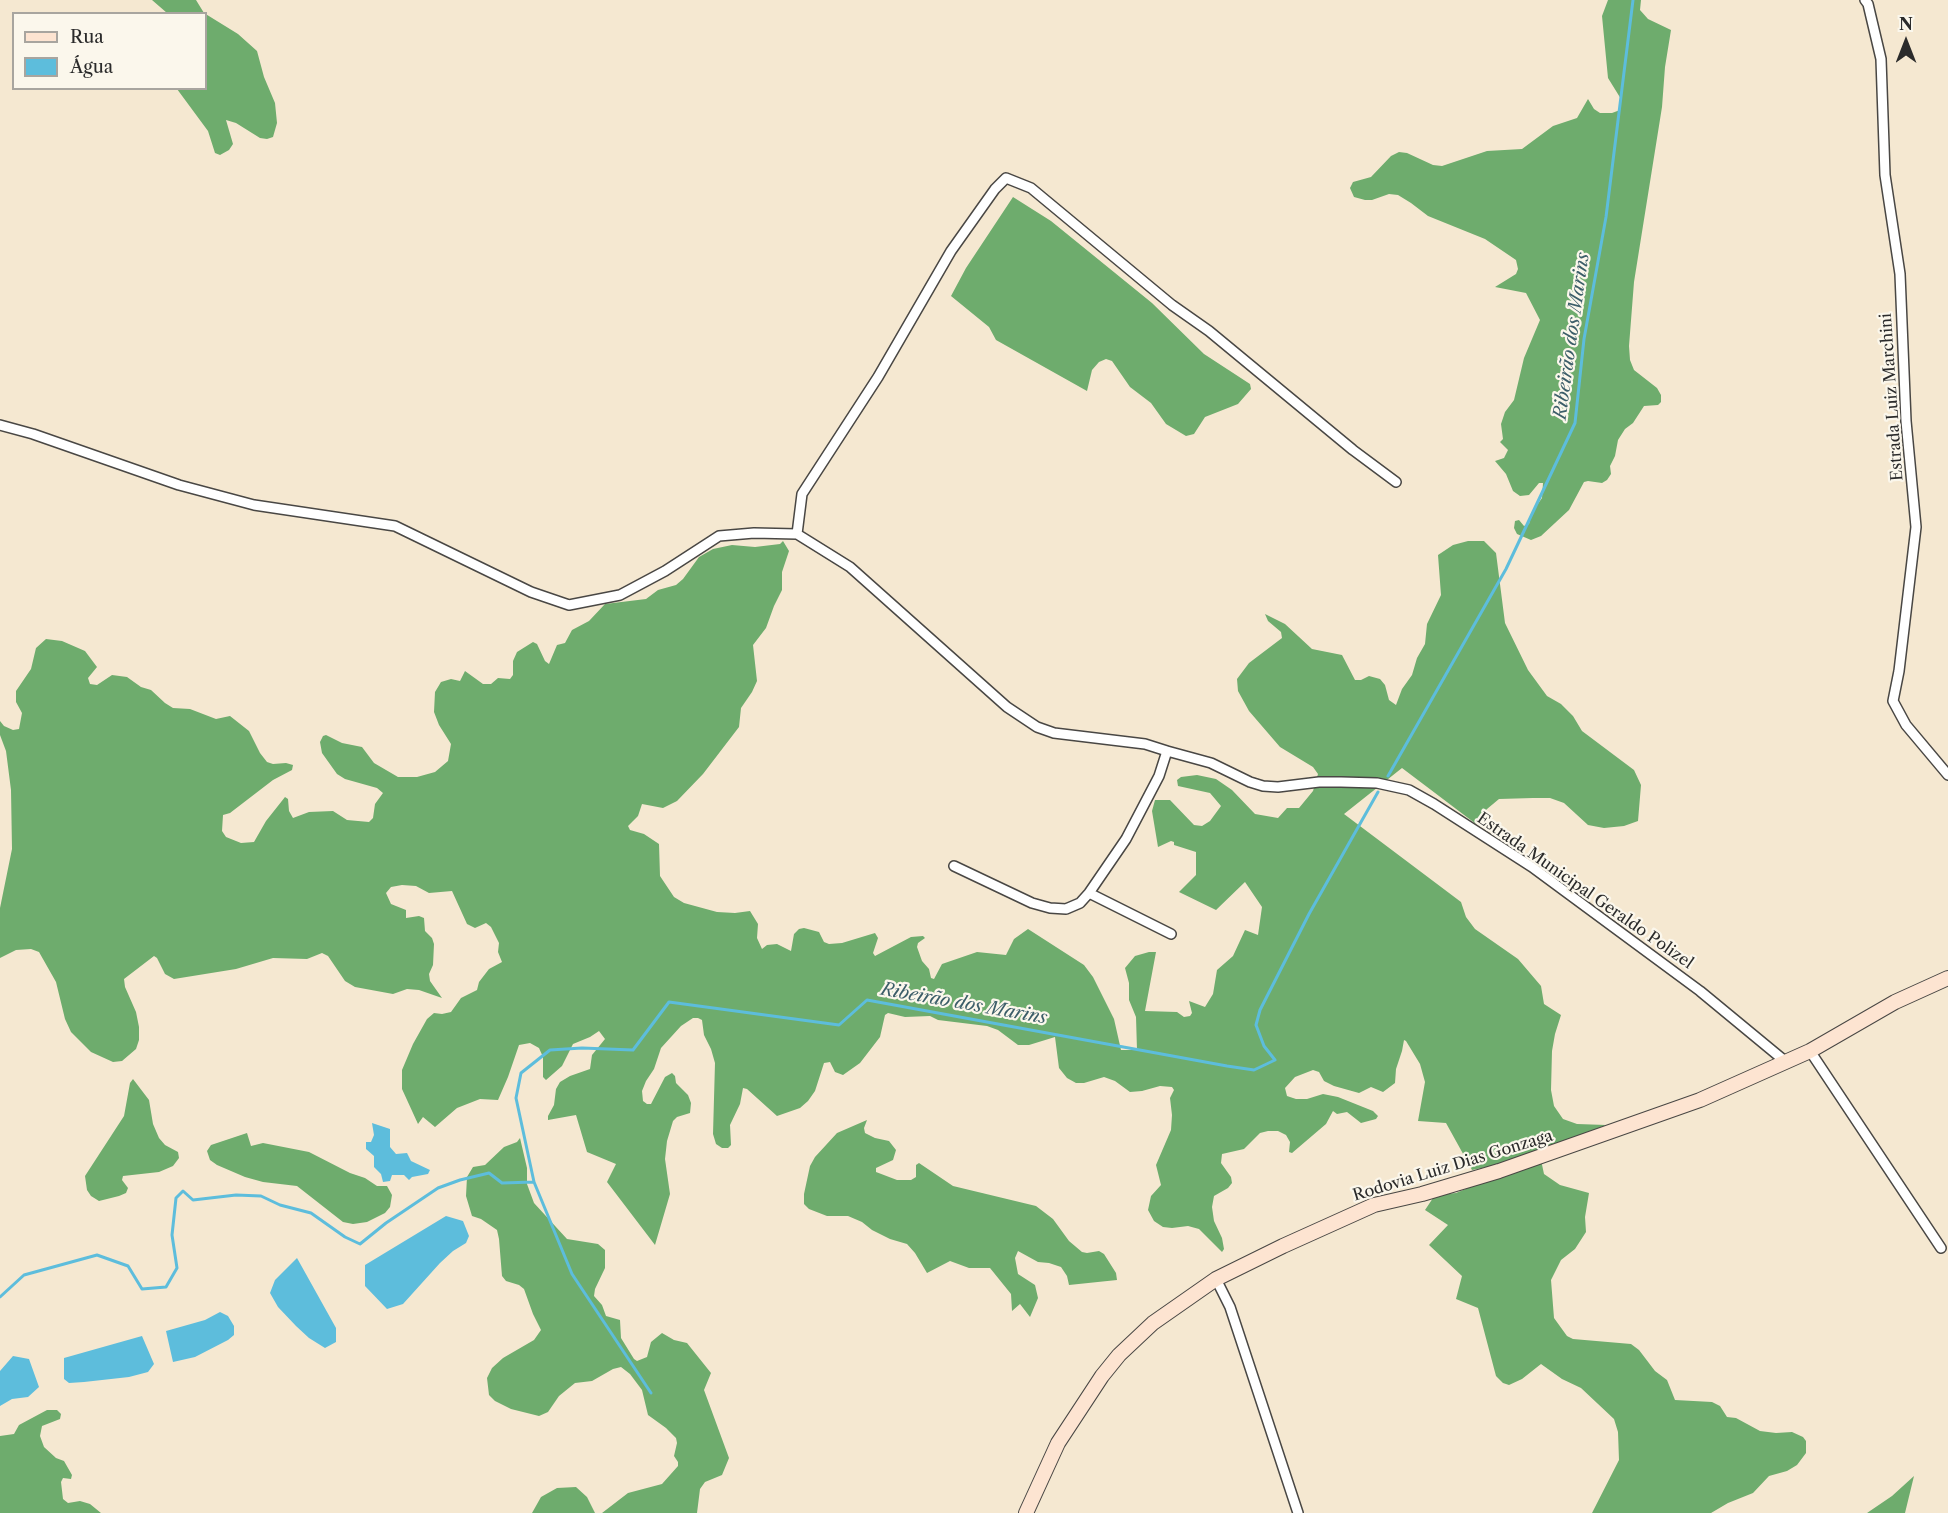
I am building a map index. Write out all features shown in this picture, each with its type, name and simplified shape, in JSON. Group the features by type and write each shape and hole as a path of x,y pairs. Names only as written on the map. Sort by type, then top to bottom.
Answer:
{"main road":[{"name":"Rodovia Luiz Dias Gonzaga","path":"1026,1513 1058,1443 1114,1362 1153,1323 1216,1279 1374,1205 1422,1194 1499,1171 1700,1100 1810,1051 1895,1002 1948,978"}],"street":[{"name":"Estrada Luiz Marchini","path":"1865,0 1868,4 1881,60 1885,175 1900,274 1906,421 1916,527 1899,671 1893,702 1906,725 1948,775"},
{"path":"0,425 33,434 179,485 254,505 395,526 531,592 569,605 620,595 665,572 719,537 754,533 797,534 802,494 878,377 951,251 995,189 1006,178 1031,188 1172,305 1209,331 1353,450 1396,482"},
{"name":"Estrada Municipal Geraldo Polizel","path":"797,534 850,567 1007,707 1037,727 1054,733 1145,744 1211,763 1263,786 1278,788 1318,782 1341,782 1377,783 1408,790 1434,804 1532,867 1700,991 1786,1062"},
{"path":"954,866 1032,903 1066,909 1080,903 1126,839 1159,776 1167,752"},
{"path":"1089,893 1171,934"},
{"path":"1810,1051 1941,1248"},
{"path":"1216,1279 1230,1307 1298,1513"}],"green space":[{"path":"152,0 196,0 203,12 166,12"},
{"path":"1608,0 1641,0 1640,10 1648,19 1671,30 1662,107 1634,282 1629,346 1630,360 1634,370 1657,388 1661,395 1661,402 1658,405 1644,406 1633,423 1625,429 1618,440 1615,456 1610,466 1611,474 1607,480 1602,483 1584,482 1569,510 1541,536 1531,540 1517,534 1514,528 1515,521 1519,520 1524,526 1529,524 1532,512 1542,498 1543,483 1539,483 1529,495 1520,496 1513,491 1506,474 1495,461 1504,458 1508,450 1500,442 1503,439 1501,424 1505,412 1514,400 1524,358 1540,320 1526,293 1495,287 1516,274 1518,269 1516,260 1485,239 1428,216 1398,195 1389,194 1365,200 1354,197 1350,188 1353,182 1371,177 1391,156 1399,152 1407,153 1433,165 1442,166 1487,151 1522,149 1553,126 1577,118 1588,99 1594,109 1600,113 1620,110 1621,99 1608,78 1602,16"},
{"path":"207,15 238,34 257,51 264,77 275,103 277,123 273,137 267,139 260,138 236,123 226,120 233,144 229,150 220,155 215,153 208,131 178,90 207,90"},
{"path":"1013,197 1051,221 1152,303 1204,354 1250,384 1251,389 1238,404 1205,417 1194,434 1186,436 1166,424 1151,403 1130,387 1112,361 1106,359 1099,362 1092,370 1087,391 996,340 989,327 951,296 966,268"},
{"path":"783,541 789,551 782,572 782,590 766,628 753,645 757,681 741,708 739,727 703,774 677,801 663,808 642,804 638,816 628,826 630,830 644,834 659,844 660,876 674,897 684,903 717,912 750,911 758,924 757,938 762,949 767,945 777,944 791,951 794,934 804,928 819,932 824,942 829,944 842,943 875,933 878,938 873,953 875,956 911,937 923,936 925,938 918,943 917,947 922,961 929,969 931,978 934,979 942,964 977,952 1006,955 1014,939 1028,929 1084,965 1093,977 1114,1019 1121,1050 1137,1050 1136,1017 1129,1000 1129,983 1125,968 1135,956 1156,952 1145,1011 1177,1012 1184,1017 1190,1016 1192,1013 1189,1001 1205,1007 1213,994 1217,970 1233,956 1245,930 1258,935 1262,907 1245,882 1216,910 1179,892 1196,875 1196,852 1174,845 1171,841 1158,847 1152,811 1155,800 1170,800 1194,825 1202,826 1210,821 1221,806 1210,793 1178,786 1177,780 1181,777 1197,775 1216,779 1232,790 1255,814 1278,818 1287,808 1299,808 1313,791 1318,774 1313,767 1280,747 1249,711 1238,691 1237,679 1249,663 1282,638 1281,632 1268,621 1265,614 1285,624 1312,649 1342,655 1355,680 1369,676 1380,679 1385,685 1389,700 1396,705 1425,644 1427,624 1441,595 1438,555 1453,545 1468,541 1484,541 1496,553 1505,623 1528,670 1547,696 1561,704 1573,716 1582,731 1634,770 1641,785 1638,821 1624,826 1604,828 1588,825 1564,803 1550,798 1533,798 1499,799 1475,822 1476,824 1402,768 1344,814 1461,902 1466,917 1475,929 1518,959 1541,986 1544,1004 1561,1015 1552,1051 1551,1090 1554,1106 1563,1119 1577,1124 1606,1125 1574,1138 1541,1160 1544,1174 1560,1185 1589,1193 1585,1217 1586,1232 1575,1249 1561,1260 1551,1280 1554,1318 1567,1336 1573,1339 1631,1344 1639,1350 1655,1371 1667,1380 1675,1400 1712,1402 1720,1406 1727,1417 1736,1418 1760,1431 1792,1432 1803,1437 1806,1441 1806,1453 1797,1465 1787,1471 1769,1476 1753,1493 1711,1513 1592,1513 1619,1460 1618,1432 1614,1419 1581,1388 1562,1379 1541,1364 1522,1379 1509,1385 1496,1376 1478,1308 1456,1299 1462,1276 1429,1245 1448,1225 1425,1210 1435,1195 1456,1193 1504,1173 1507,1163 1472,1170 1446,1123 1418,1121 1425,1082 1420,1064 1404,1040 1396,1069 1395,1083 1383,1092 1371,1087 1359,1093 1334,1086 1324,1081 1319,1072 1313,1070 1295,1077 1285,1088 1287,1096 1296,1099 1307,1099 1323,1094 1338,1097 1373,1111 1378,1116 1376,1119 1361,1123 1347,1112 1337,1114 1333,1111 1326,1124 1292,1153 1289,1152 1290,1142 1286,1135 1278,1131 1268,1131 1260,1133 1244,1149 1222,1154 1221,1163 1231,1177 1232,1183 1214,1196 1212,1207 1214,1221 1222,1238 1224,1249 1222,1252 1199,1229 1188,1226 1163,1227 1154,1221 1148,1210 1151,1196 1161,1185 1156,1165 1171,1130 1170,1098 1174,1090 1172,1087 1160,1086 1130,1092 1115,1081 1104,1077 1076,1083 1067,1078 1059,1068 1055,1037 1029,1045 1018,1045 998,1030 987,1026 938,1020 930,1016 905,1017 888,1013 885,1015 880,1037 860,1063 843,1075 835,1072 830,1062 824,1063 815,1091 800,1108 777,1116 743,1088 740,1104 730,1125 731,1145 728,1148 722,1148 716,1144 713,1134 715,1063 704,1035 702,1020 693,1018 681,1026 661,1048 654,1069 642,1091 643,1101 651,1104 665,1077 672,1073 676,1083 688,1095 691,1103 690,1113 677,1117 673,1121 667,1141 665,1159 670,1194 655,1245 607,1182 616,1164 587,1152 576,1115 548,1120 560,1082 590,1069 592,1055 605,1039 599,1031 573,1044 562,1066 546,1080 543,1077 543,1057 539,1048 530,1043 519,1045 498,1100 480,1099 457,1108 435,1127 423,1117 418,1124 402,1089 402,1070 413,1044 427,1019 434,1013 451,1012 461,998 477,990 479,982 489,969 502,962 498,952 499,943 491,927 486,923 475,928 467,924 452,891 429,893 416,886 402,885 391,887 386,893 391,904 406,910 406,918 419,916 424,918 425,931 434,944 430,981 442,998 419,990 407,989 393,994 355,987 345,981 328,956 322,953 307,959 273,958 236,969 174,979 165,974 154,956 124,979 136,1012 139,1040 136,1049 122,1061 113,1062 91,1052 71,1032 65,1019 56,982 39,952 31,949 16,950 0,958 0,908 12,849 11,790 6,751 0,735 0,721 4,726 13,730 19,729 22,713 16,702 16,691 31,669 36,648 46,639 62,641 85,651 97,667 88,678 90,684 97,685 112,675 127,677 141,687 151,690 173,708 190,709 216,719 230,716 249,731 267,762 293,765 292,770 273,780 230,813 223,815 222,831 226,837 241,843 254,842 266,821 285,797 288,799 289,811 293,818 309,812 333,811 347,820 369,822 373,818 375,804 383,793 377,788 345,779 337,774 322,753 320,742 323,736 362,747 374,763 398,777 417,777 435,772 448,761 451,744 434,712 435,692 441,682 451,679 460,681 465,671 483,684 491,684 498,678 510,679 513,675 513,661 517,652 533,642 537,644 545,661 549,664 557,645 565,643 572,630 589,621 605,604 646,599 658,590 676,585 699,557 713,549 732,545 755,547 780,544"},
{"path":"133,1079 149,1100 153,1124 159,1138 165,1145 178,1152 179,1158 173,1166 159,1172 123,1176 122,1180 128,1188 126,1193 99,1201 87,1190 85,1176 124,1116 130,1083"},
{"path":"867,1120 865,1133 889,1141 896,1150 893,1160 876,1168 876,1172 897,1180 911,1180 916,1177 916,1165 919,1163 953,1186 1036,1206 1053,1219 1069,1241 1082,1252 1099,1251 1104,1254 1116,1273 1117,1280 1069,1285 1067,1276 1061,1267 1038,1262 1018,1251 1015,1258 1018,1274 1035,1285 1038,1298 1030,1317 1020,1304 1012,1311 1011,1294 990,1268 969,1268 950,1261 927,1273 907,1244 890,1239 848,1216 827,1216 809,1209 804,1204 804,1194 810,1166 815,1157 837,1133"},
{"path":"247,1133 251,1146 263,1143 309,1152 377,1186 387,1186 392,1195 390,1207 385,1213 367,1222 353,1224 343,1222 297,1186 263,1182 245,1177 210,1160 207,1151 211,1145"},
{"path":"520,1138 527,1168 527,1184 534,1203 567,1239 598,1244 605,1250 605,1268 594,1296 602,1305 606,1316 620,1320 621,1338 634,1359 637,1361 647,1357 651,1342 662,1333 674,1340 687,1343 711,1373 704,1390 729,1458 722,1475 705,1482 700,1489 697,1513 602,1513 628,1493 662,1484 678,1466 674,1456 676,1438 648,1415 642,1390 630,1374 621,1367 592,1381 575,1383 559,1396 548,1412 539,1416 511,1409 495,1401 489,1395 487,1378 492,1368 503,1358 534,1340 541,1330 524,1289 506,1281 502,1276 497,1230 472,1216 466,1196 467,1177 473,1167 485,1165 504,1147 517,1142"},
{"path":"47,1410 57,1410 61,1414 60,1419 42,1426 40,1436 44,1447 56,1458 64,1461 72,1475 71,1479 63,1478 61,1482 63,1499 68,1503 80,1501 90,1504 101,1513 0,1513 0,1436 14,1434 19,1425"},
{"path":"1914,1476 1905,1513 1867,1513 1892,1496"},
{"path":"576,1487 587,1497 595,1513 532,1513 541,1497 557,1488"}],"water":[{"path":"372,1123 390,1129 390,1147 396,1154 407,1153 411,1161 430,1170 428,1174 412,1177 409,1180 404,1175 392,1175 390,1181 383,1182 381,1174 374,1167 374,1156 366,1149 366,1142 371,1142 374,1135"},
{"path":"446,1216 463,1221 469,1236 466,1243 440,1263 403,1304 387,1309 365,1286 365,1265"},
{"path":"297,1258 336,1328 336,1342 325,1348 296,1326 278,1307 270,1293 275,1280"},
{"path":"220,1312 228,1316 234,1326 234,1335 195,1357 173,1362 166,1331 205,1320"},
{"path":"142,1336 154,1364 148,1372 129,1377 84,1382 69,1383 64,1379 64,1358"},
{"path":"13,1356 29,1359 39,1387 28,1397 12,1399 0,1406 0,1371"}],"waterway":[{"name":"Ribeirão dos Marins","path":"1388,776 1506,569 1575,423 1584,339 1606,217 1633,0"},
{"name":"Ribeirão dos Marins","path":"651,1393 572,1274 534,1182 516,1098 521,1073 550,1050 582,1048 633,1050 669,1002 839,1025 867,1000 1254,1070 1275,1060 1264,1046 1256,1025 1260,1010 1309,914 1378,792"},
{"path":"0,1297 24,1275 97,1255 128,1266 142,1289 166,1287 177,1268 172,1235 176,1198 183,1191 193,1200 236,1195 261,1196 280,1205 311,1213 345,1237 360,1244 386,1223 438,1188 460,1180 489,1173 502,1183 534,1182"}]}
